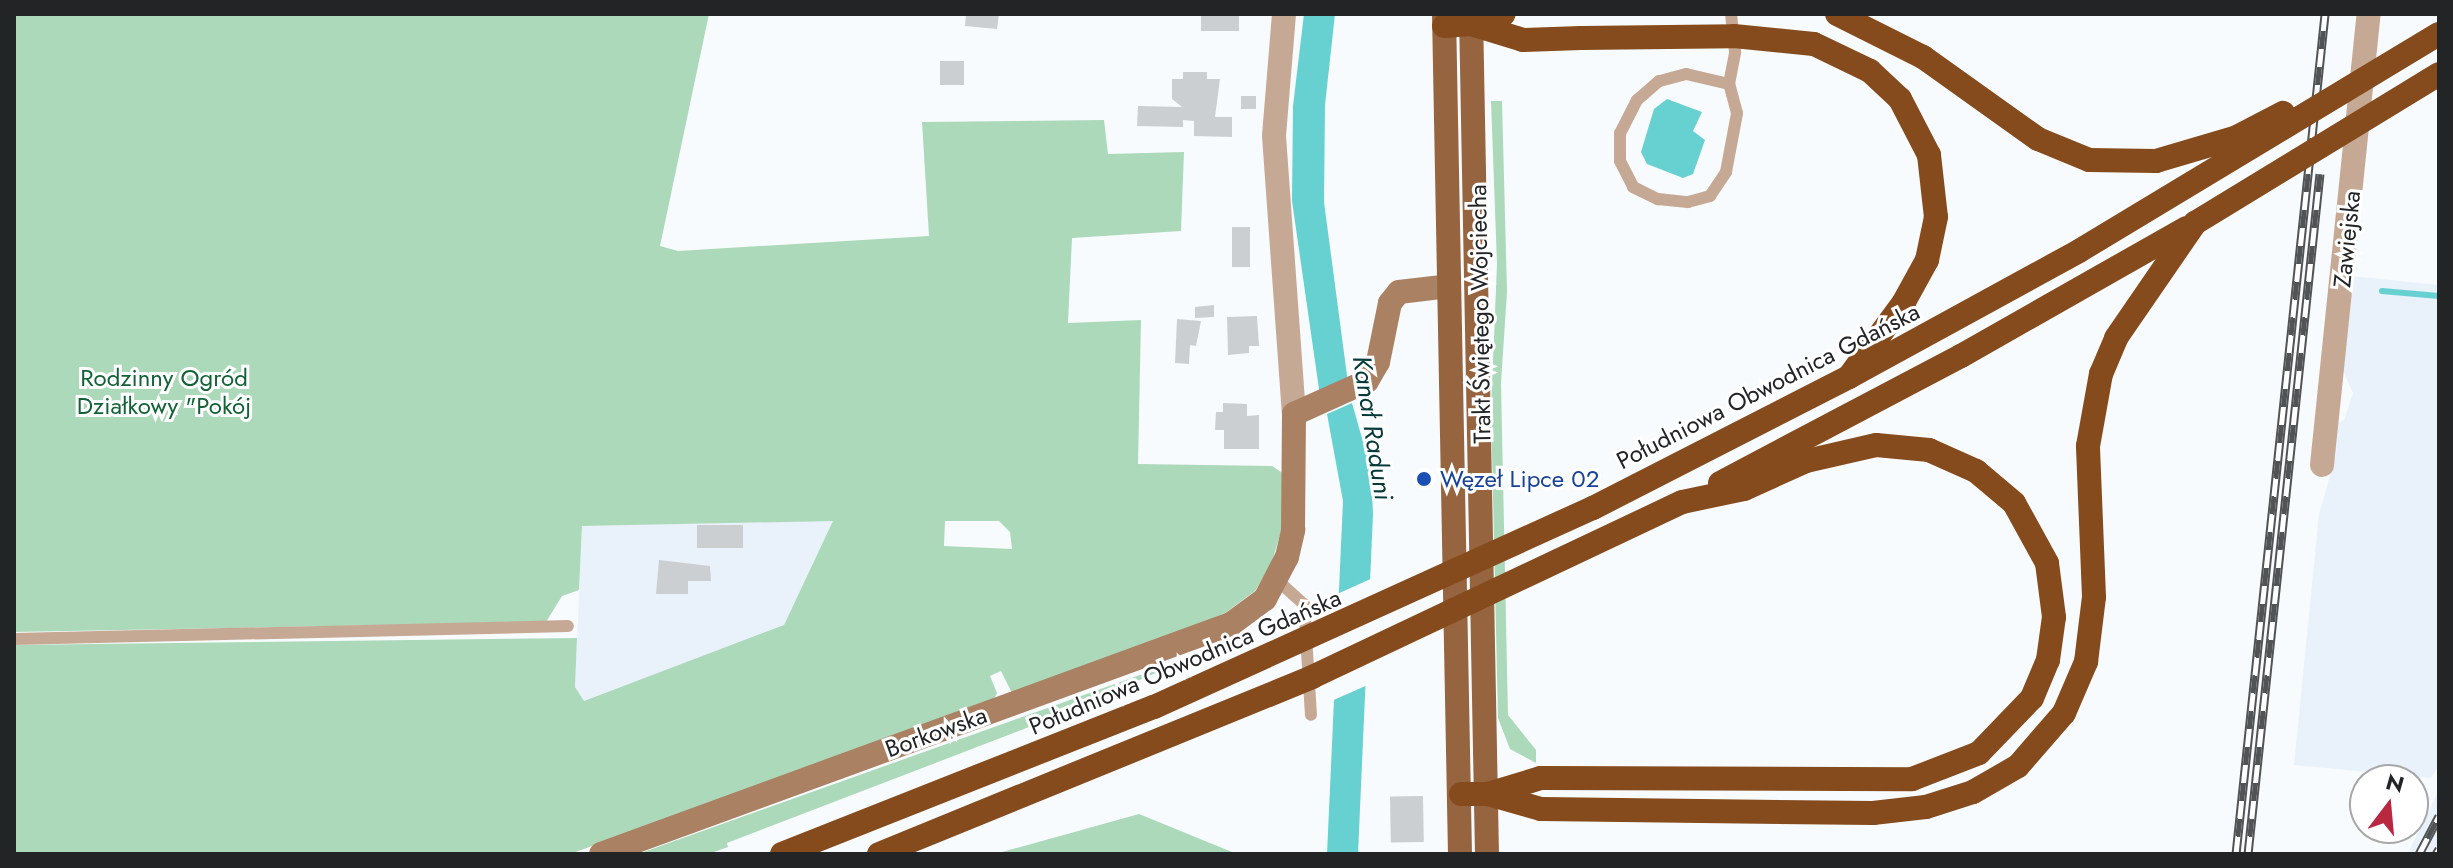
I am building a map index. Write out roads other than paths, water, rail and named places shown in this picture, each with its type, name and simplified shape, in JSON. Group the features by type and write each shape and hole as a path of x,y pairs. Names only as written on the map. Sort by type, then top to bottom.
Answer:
{"highway":[{"path":"1444,20 1504,14"},
{"path":"1837,14 1923,57 2038,139 2089,160 2138,164 2192,154 2281,114 2342,95"},
{"path":"1471,19 1523,40 1758,37 1814,44 1870,71 1900,99 1929,155 1935,181 1933,237 1912,289 1849,377"},
{"name":"Południowa Obwodnica Gdańska","path":"782,854 1035,757 1271,658 1593,508 1849,377 2079,251 2439,34"},
{"path":"879,854 1298,683 1682,502 1961,356 2195,223 2439,74"},
{"path":"1461,794 1488,794 1541,809 1873,813 1926,807 1973,792 2018,766 2047,737 2079,686 2091,642 2094,597 2087,474 2096,390 2116,338 2195,223"},
{"path":"1488,794 1541,778 1912,779 1958,765 2000,737 2032,698 2048,660 2054,617 2047,563 2014,503 1976,471 1929,450 1876,445 1849,449 1783,470 1744,489 1682,502"}],"main road":[{"name":"Trakt Świętego Wojciecha","path":"1471,19 1487,854"},
{"name":"Trakt Świętego Wojciecha","path":"1444,20 1460,854"}],"street":[{"path":"1284,14 1274,136 1304,411"},
{"name":"Zawiejska","path":"2322,465 2369,14"},
{"name":"Trakt Świętego Wojciecha","path":"1304,411 1357,388 1374,373 1390,303 1399,292 1449,286"},
{"name":"Borkowska","path":"601,854 1231,624 1265,599 1277,580 1293,530 1304,411"}],"lane":[{"path":"1729,84 1686,74 1659,81 1637,100 1620,133 1620,161 1633,187 1658,199 1688,202 1710,196 1735,144 1737,113 1729,84 1735,52 1731,14"},
{"path":"1277,580 1304,604 1311,715"},
{"path":"14,639 568,626"}],"water":[{"path":"1304,14 1335,14 1325,105 1324,202 1348,383 1320,396 1292,201 1293,106"},
{"path":"1667,99 1702,112 1693,131 1705,140 1693,174 1683,178 1647,164 1641,152 1654,109"},
{"path":"1352,403 1371,470 1373,514 1358,854 1327,854 1343,501 1327,414"}],"waterway":[{"path":"2382,291 2439,296"}],"railway":[{"path":"2236,854 2325,14"},
{"path":"2248,854 2320,174"},
{"path":"2419,854 2439,816"},
{"path":"2436,854 2439,849"}],"place":[{"name":"Węzeł Lipce 02","path":"1424,479"}],"park label":[{"name":"Rodzinny Ogród Działkowy \"Pokój","path":"164,392"}],"water label":[{"name":"Kanał Raduni","path":"1372,428"}]}
